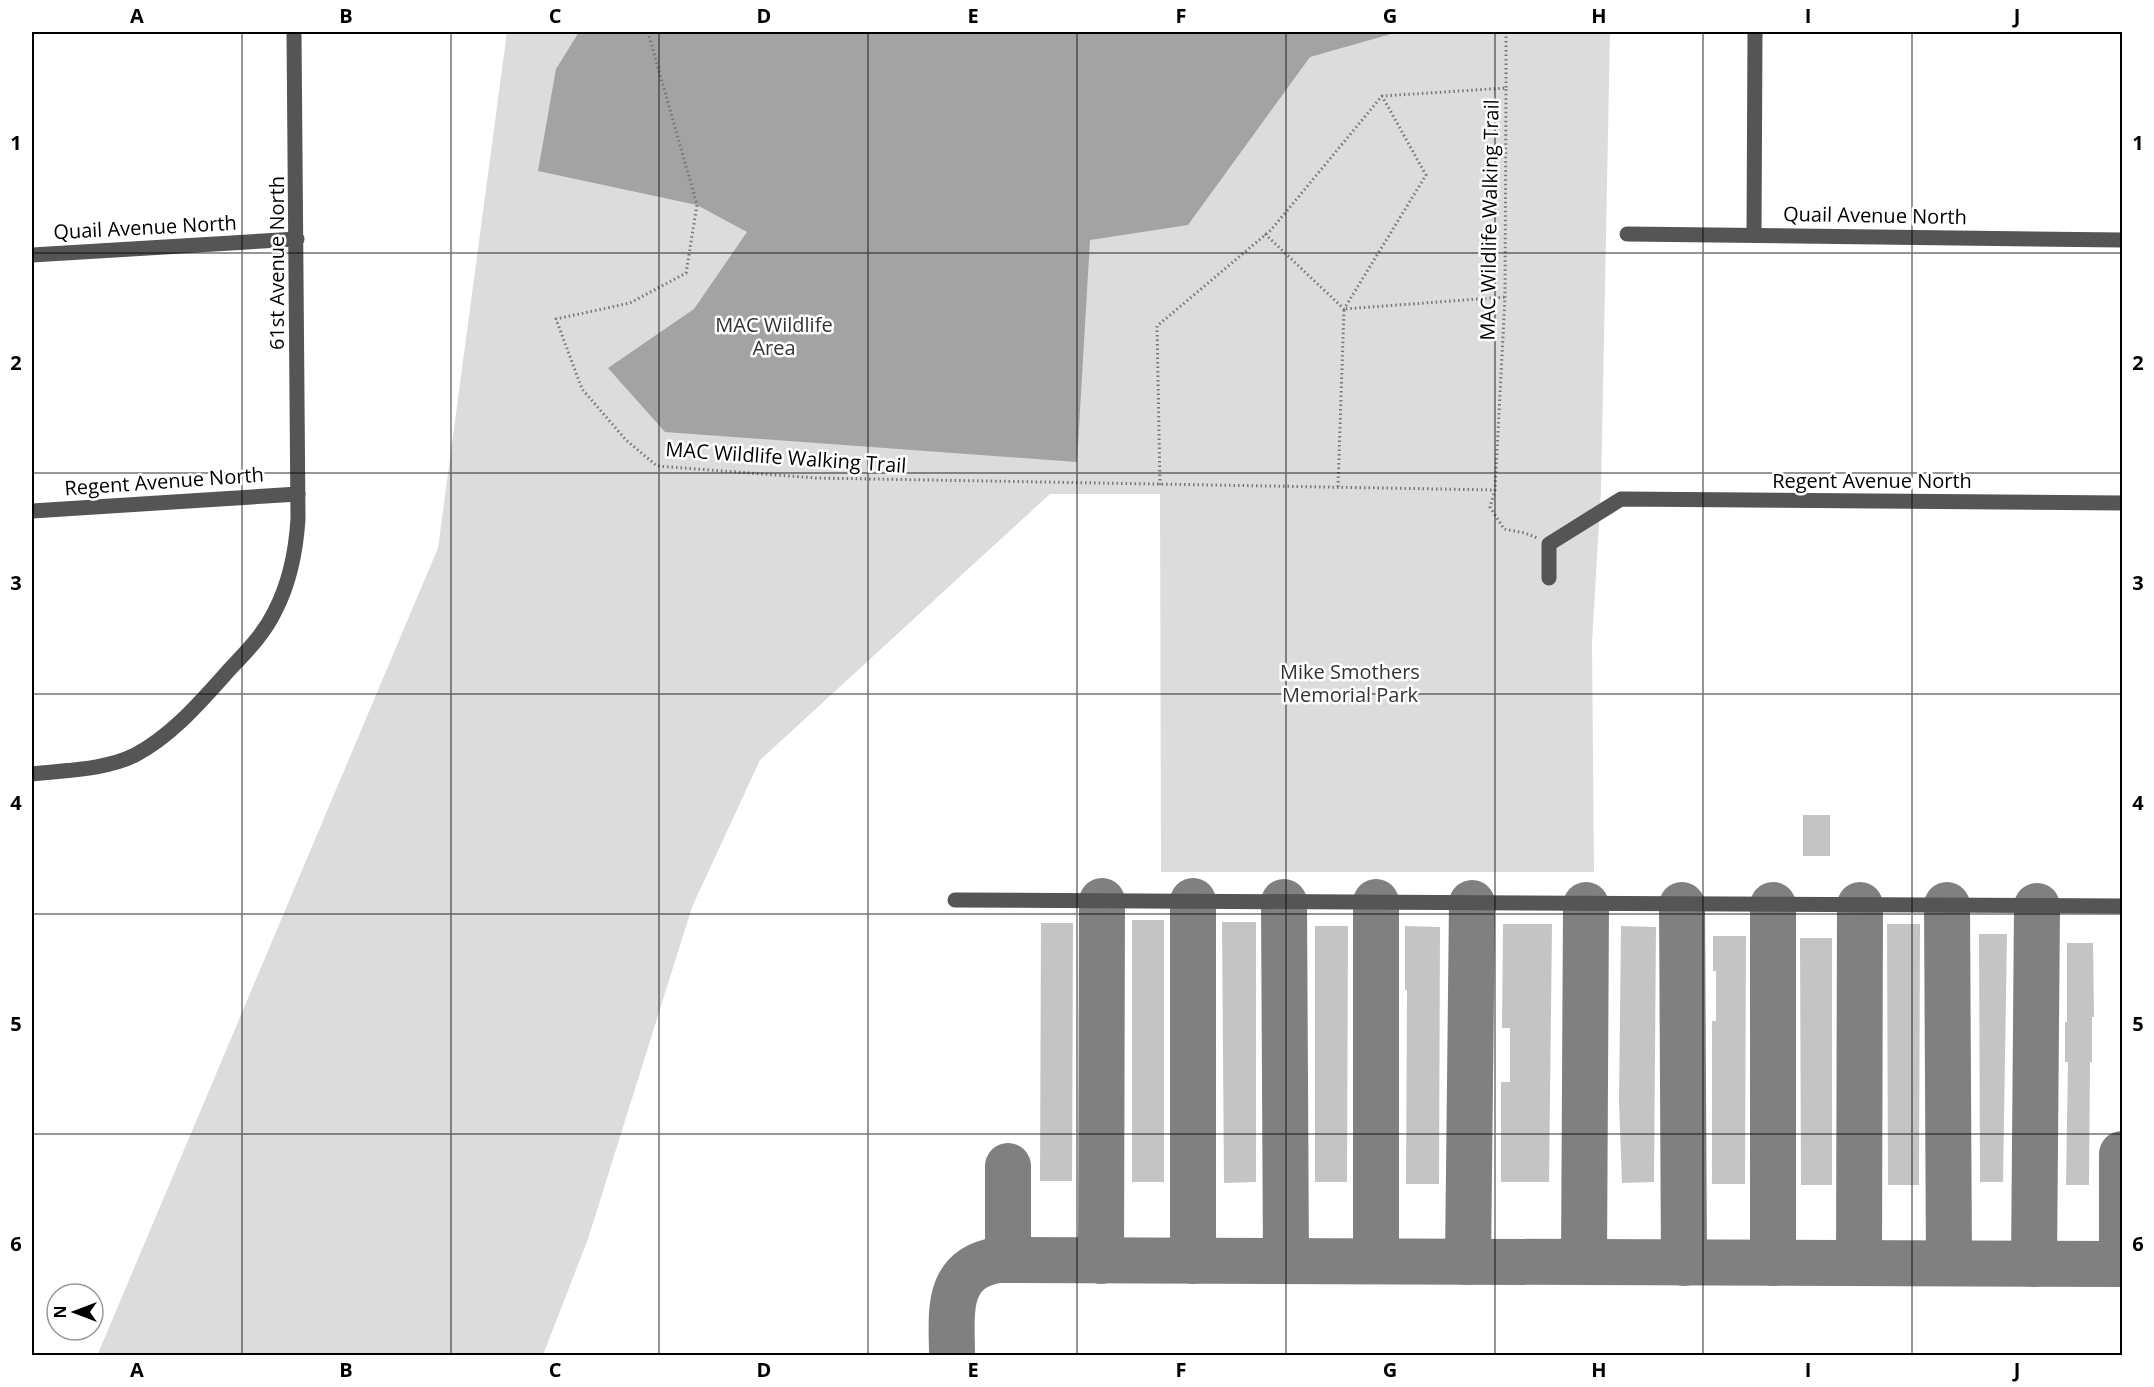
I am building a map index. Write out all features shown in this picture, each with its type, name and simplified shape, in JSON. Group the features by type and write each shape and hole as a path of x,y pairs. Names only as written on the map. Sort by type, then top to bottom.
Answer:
{"street":[{"name":"61st Avenue North","path":"32,774 109,764 135,755 165,734 195,708 257,640 275,611 287,581 296,550 298,494 294,32"},
{"path":"1754,234 1755,32"},
{"name":"Quail Avenue North","path":"1627,234 2122,240"},
{"name":"Quail Avenue North","path":"32,255 297,239"},
{"name":"Regent Avenue North","path":"32,511 298,494"},
{"name":"Regent Avenue North","path":"1549,544 1621,499 2122,503"},
{"path":"1549,544 1549,578"},
{"path":"955,900 2122,906"}],"path":[{"name":"MAC Wildlife Walking Trail","path":"648,32 697,205 686,273 630,303 556,319 582,388 626,440 657,466 816,478 1495,490"},
{"path":"1506,32 1506,88"},
{"name":"MAC Wildlife Walking Trail","path":"1382,96 1506,88 1505,297 1495,490 1490,507 1504,529 1525,533 1549,544"},
{"path":"1160,485 1157,326 1265,234 1382,96 1426,175 1344,309 1338,487"},
{"path":"1265,234 1344,309 1505,297"}],"green space":[{"name":"MAC Wildlife Area","path":"507,32 1610,32 1601,491 1592,642 1594,872 1161,872 1160,494 1050,494 760,760 692,907 588,1239 543,1355 97,1356 103,1342 105,1342 105,1337 438,548"}],"shaded area":[{"path":"579,32 1398,32 1310,57 1188,225 1090,240 1077,462 665,432 608,368 694,309 747,232 697,205 538,171 556,69"}],"building":[{"path":"1803,815 1830,815 1830,856 1803,856"},
{"path":"1132,920 1164,920 1164,1182 1132,1182"},
{"path":"1222,922 1256,922 1256,1182 1224,1183"},
{"path":"1041,923 1073,923 1072,1181 1040,1181"},
{"path":"1503,924 1552,924 1549,1182 1501,1182 1501,1082 1510,1082 1510,1028 1502,1028"},
{"path":"1887,924 1920,924 1919,1185 1888,1185"},
{"path":"1315,926 1348,926 1347,1182 1315,1182"},
{"path":"1405,926 1440,927 1439,1184 1406,1184"},
{"path":"1621,926 1656,927 1654,1182 1622,1183 1619,1102"},
{"path":"1979,934 2007,934 2003,1182 1980,1182"},
{"path":"1713,936 1746,936 1745,1184 1712,1184 1712,1021 1716,1021"},
{"path":"1800,938 1832,938 1832,1185 1801,1185"},
{"path":"2067,943 2093,943 2094,1017 2092,1017 2092,1062 2090,1062 2089,1185 2066,1185"}],"taxiway":[{"path":"1101,1261 1102,901"},
{"path":"1193,901 1193,1261"},
{"path":"1284,902 1286,1261"},
{"path":"1376,902 1376,1261"},
{"path":"1468,1262 1472,903"},
{"path":"1584,1262 1586,905"},
{"path":"1682,905 1684,1263"},
{"path":"1773,905 1773,1263"},
{"path":"1859,1263 1860,905"},
{"path":"1947,905 1949,1263"},
{"path":"2034,1264 2037,906"},
{"path":"2122,1154 2122,1264"},
{"path":"1008,1166 1008,1260"},
{"path":"952,1356 952,1310 960,1283 968,1273 981,1265 998,1260 2122,1264"}],"park label":[{"name":"Mike Smothers Memorial Park","path":"1350,682"}]}
